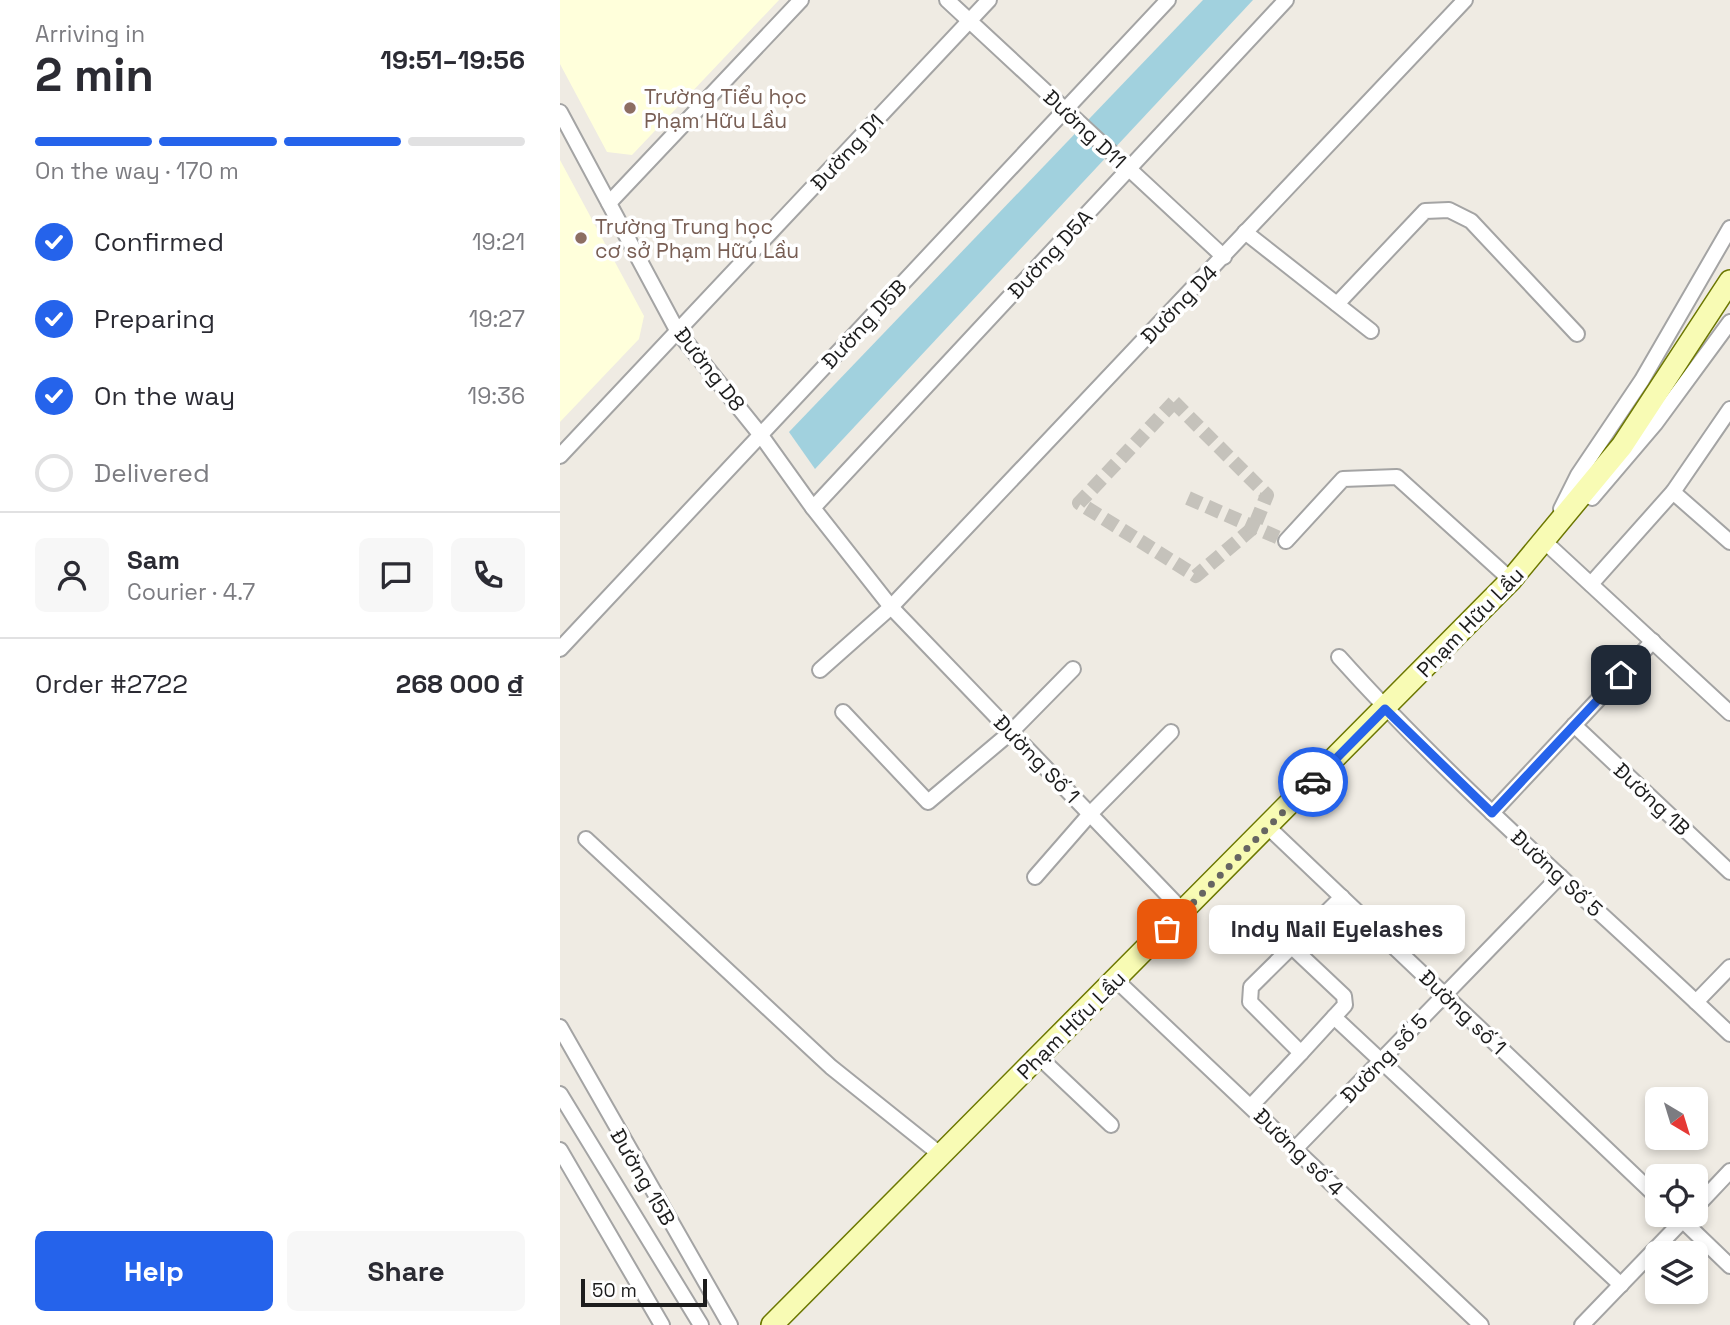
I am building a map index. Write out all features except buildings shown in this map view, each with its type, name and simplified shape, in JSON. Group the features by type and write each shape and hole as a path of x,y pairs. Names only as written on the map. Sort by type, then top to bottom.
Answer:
{"main road":[{"name":"Phạm Hữu Lầu","path":"775,1324 1511,580 1622,446 1695,340 1730,281"}],"street":[{"path":"609,203 801,0"},
{"name":"Đường D11","path":"947,0 1224,257"},
{"name":"Đường D1","path":"560,456 989,0"},
{"name":"Đường D5B","path":"560,649 760,434 1069,114 1168,0"},
{"name":"Đường D5A","path":"813,508 1286,0"},
{"name":"Đường D4","path":"820,670 891,607 1465,0"},
{"name":"Đường D8","path":"560,112 678,332 760,434 813,508 891,607"},
{"path":"1336,304 1425,211 1449,209 1471,221 1577,334"},
{"name":"Phạm Hữu Lầu","path":"1545,542 1578,475 1642,380 1730,228"},
{"path":"1245,232 1371,331"},
{"name":"Phạm Hữu Lầu","path":"1545,542 1584,506 1620,466 1690,380 1730,322"},
{"path":"1591,584 1673,492 1730,409"},
{"path":"1286,541 1343,479 1397,477 1511,580"},
{"path":"1673,492 1730,542"},
{"path":"1545,542 1730,713"},
{"name":"Đường Số 1","path":"891,607 1184,912"},
{"path":"1492,813 1653,641"},
{"name":"Đường Số 5","path":"1339,657 1385,709 1492,813 1730,1034"},
{"path":"843,712 928,802 1011,732 1073,669"},
{"name":"Đường 1B","path":"1574,725 1730,872"},
{"path":"1035,877 1090,814 1171,732"},
{"name":"Đường số 1","path":"1268,827 1645,1186"},
{"path":"586,839 831,1066 941,1155"},
{"name":"Đường số 5","path":"1295,1149 1560,876"},
{"path":"1301,1053 1250,1002 1251,987 1342,897"},
{"path":"1251,1106 1345,1005 1344,996 1292,947"},
{"path":"1696,1002 1730,967"},
{"name":"Đường số 4","path":"1116,979 1481,1325"},
{"path":"1334,1017 1621,1285"},
{"name":"Đường 15B","path":"560,1027 730,1325"},
{"path":"1039,1057 1111,1125"},
{"name":"Đường 15B","path":"560,1094 701,1325"},
{"path":"560,1150 662,1325"},
{"path":"1708,1194 1730,1171"},
{"path":"1582,1325 1673,1227"},
{"path":"1692,1227 1730,1266"}],"shaded area":[{"name":"Trường Tiểu học Phạm Hữu Lầu","path":"560,0 779,0 632,155 607,152 560,64"},
{"name":"Trường Trung học cơ sở Phạm Hữu Lầu","path":"560,160 644,316 639,339 560,422"}],"water":[{"path":"1203,0 1253,0 815,469 789,432"}],"tunnel":[{"path":"1174,402 1267,495 1254,527 1196,576 1079,503 1174,402"},
{"path":"1188,498 1286,541"}],"way so far":[{"path":"1167,929 1313,782"}],"place":[{"name":"Trường Tiểu học Phạm Hữu Lầu","path":"630,108"},
{"name":"Trường Trung học cơ sở Phạm Hữu Lầu","path":"581,238"},
{"name":"Indy Nail Eyelashes","path":"1167,929"}],"route":[{"path":"1313,782 1385,709 1492,813 1621,675"}]}
